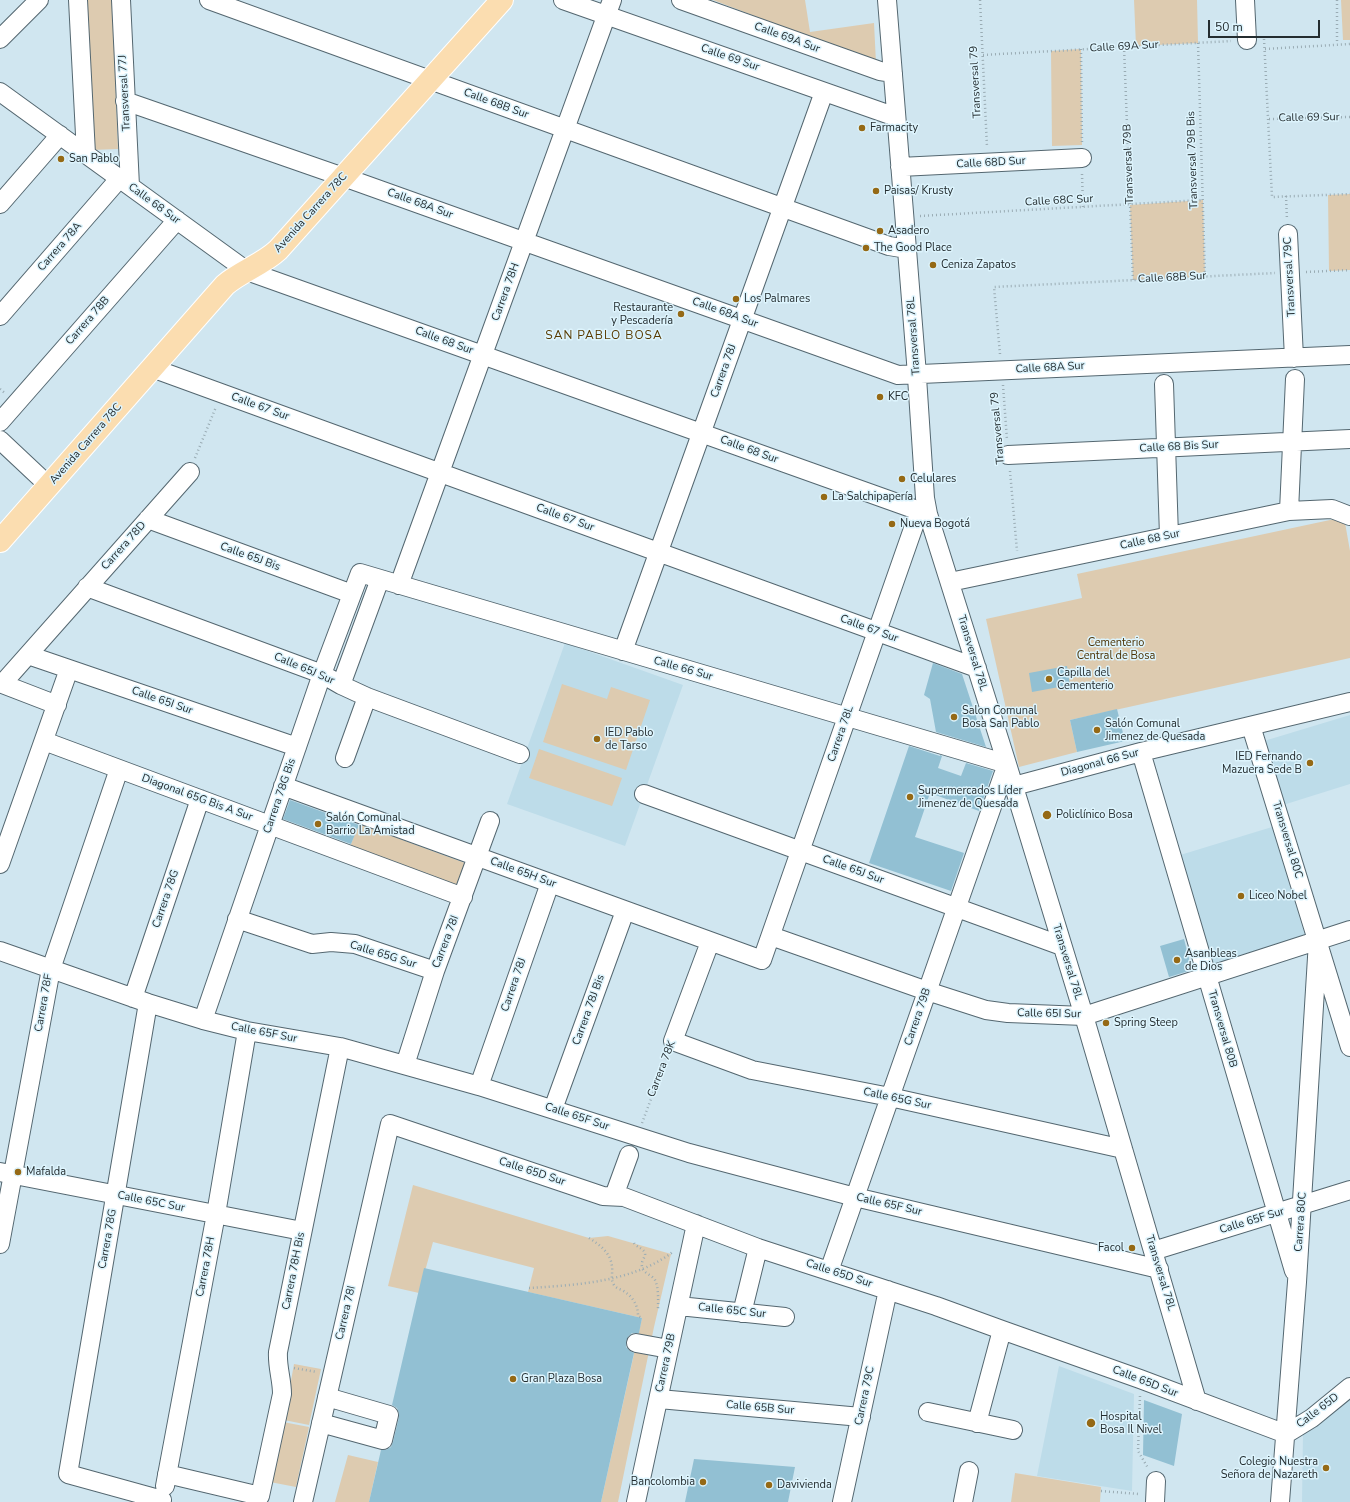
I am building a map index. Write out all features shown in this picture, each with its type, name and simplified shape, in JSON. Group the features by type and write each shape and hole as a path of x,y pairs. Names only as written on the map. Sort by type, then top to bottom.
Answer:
{"main road":[{"name":"Avenida Carrera 78C","path":"0,541 224,285 230,280 270,258 278,250 502,0"}],"street":[{"path":"0,39 39,0"},
{"path":"78,0 86,154"},
{"name":"Transversal 77J","path":"120,0 125,101 124,182"},
{"name":"Calle 68B Sur","path":"209,0 782,208 890,246 907,249"},
{"name":"Calle 69 Sur","path":"563,0 610,8 824,92 896,117"},
{"name":"Calle 69A Sur","path":"681,0 880,71 893,73"},
{"name":"Transversal 78L","path":"887,0 917,374 925,498 928,514 1014,786 1084,1016 1197,1401"},
{"path":"1245,0 1256,40"},
{"name":"Carrera 78H","path":"399,585 610,8"},
{"name":"Carrera 78J","path":"623,651 824,92"},
{"name":"Calle 68 Sur","path":"1,95 60,135 246,271 928,514"},
{"name":"Calle 68A Sur","path":"125,101 344,177 898,375 1350,355"},
{"path":"0,204 60,135"},
{"name":"Calle 68D Sur","path":"900,167 1082,158"},
{"name":"Carrera 78A","path":"0,316 124,182"},
{"name":"Carrera 78B","path":"0,422 177,220"},
{"name":"Transversal 79C","path":"1288,234 1294,358"},
{"name":"Calle 67 Sur","path":"152,368 977,668"},
{"path":"1289,511 1295,379"},
{"path":"1164,384 1169,536"},
{"path":"0,440 49,486"},
{"name":"Calle 68 Bis Sur","path":"1008,455 1350,440"},
{"name":"Carrera 78D","path":"1,684 190,472"},
{"name":"Calle 68 Sur","path":"950,582 1289,511 1332,509 1350,516"},
{"name":"Carrera 78L","path":"762,960 915,523 920,516 928,514"},
{"name":"Calle 65J Bis","path":"148,519 352,594"},
{"name":"Calle 66 Sur","path":"360,573 1007,764"},
{"name":"Carrera 78G Bis","path":"203,1020 322,674 360,573"},
{"path":"341,685 380,579"},
{"name":"Calle 65J Sur","path":"87,587 322,674 367,697 520,754"},
{"name":"Calle 65I Sur","path":"28,655 297,747"},
{"path":"0,864 70,669"},
{"path":"1,684 57,704"},
{"path":"345,758 367,697"},
{"name":"Diagonal 66 Sur","path":"1014,786 1141,752 1350,702"},
{"name":"Transversal 80C","path":"1252,726 1350,1047"},
{"name":"Diagonal 65G Bis A Sur","path":"44,741 463,897"},
{"name":"Transversal 80B","path":"1141,752 1297,1282"},
{"name":"Carrera 79B","path":"829,1271 1007,764"},
{"name":"Carrera 78F","path":"0,1244 6,1173 51,969 120,769"},
{"name":"Calle 65H Sur","path":"283,786 762,960"},
{"name":"Calle 65J Sur","path":"644,794 1062,946"},
{"name":"Carrera 78G","path":"161,1501 68,1474 115,1195 140,1000 200,799"},
{"name":"Carrera 78I","path":"405,1065 435,971 478,857 490,820"},
{"name":"Carrera 78J","path":"479,1086 550,883"},
{"name":"Carrera 78J Bis","path":"553,1109 625,911"},
{"name":"Calle 65G Sur","path":"237,919 312,944 331,942 355,944 435,971"},
{"name":"Calle 65I Sur","path":"771,936 927,991 986,1010 1008,1013 1084,1016 1350,930"},
{"name":"Carrera 80C","path":"1280,1502 1297,1282 1318,941"},
{"name":"Carrera 78K","path":"673,1041 710,942"},
{"name":"Calle 65F Sur","path":"0,951 140,1000 203,1020 247,1031 340,1047 479,1086 689,1153 855,1197 1159,1269"},
{"name":"Carrera 78H","path":"161,1501 216,1214 247,1031"},
{"name":"Calle 65G Sur","path":"673,1041 752,1070 890,1097 1123,1149"},
{"name":"Carrera 78H Bis","path":"167,1474 260,1496 282,1394 282,1382 277,1364 302,1231 340,1047"},
{"name":"Carrera 78I","path":"303,1502 390,1124"},
{"name":"Calle 65D Sur","path":"390,1124 604,1196 624,1197 758,1248 888,1290 1002,1330 1140,1379 1286,1434"},
{"path":"614,1196 629,1155"},
{"name":"Calle 65C Sur","path":"6,1173 302,1231"},
{"name":"Calle 65F Sur","path":"1153,1251 1350,1190"},
{"name":"Carrera 79B","path":"636,1502 696,1224"},
{"path":"742,1312 758,1248"},
{"name":"Carrera 79C","path":"842,1502 888,1290"},
{"name":"Calle 65C Sur","path":"679,1306 785,1317"},
{"path":"977,1423 1002,1330"},
{"path":"636,1343 669,1349"},
{"name":"Calle 65D","path":"1286,1434 1312,1418 1350,1387"},
{"path":"321,1423 383,1440 389,1415 327,1397"},
{"name":"Calle 65B Sur","path":"659,1399 860,1417"},
{"path":"928,1412 1013,1430"},
{"path":"963,1502 969,1471"}],"path":[{"name":"Transversal 79","path":"980,0 988,163"},
{"path":"1337,0 1337,44"},
{"name":"Calle 69A Sur","path":"983,55 1256,40"},
{"path":"1256,40 1265,49 1272,197 1350,194"},
{"name":"Transversal 79B Bis","path":"1198,43 1205,277"},
{"path":"1265,49 1350,44"},
{"name":"Transversal 79B","path":"1124,47 1134,280"},
{"path":"1081,49 1083,207"},
{"name":"Calle 69 Sur","path":"1269,119 1350,117"},
{"name":"Transversal 79C","path":"1286,196 1288,234"},
{"name":"Calle 68C Sur","path":"915,217 1203,200"},
{"name":"Calle 68B Sur","path":"994,287 1350,270"},
{"name":"Transversal 79","path":"994,287 1018,568"},
{"path":"190,472 222,393"},
{"name":"Carrera 78K","path":"637,1136 673,1041"},
{"path":"589,1238 600,1245 609,1255 614,1286 632,1299 638,1307 638,1316 642,1318"},
{"path":"634,1243 643,1250 645,1256 642,1269"},
{"path":"529,1288 576,1285 612,1279 642,1269 677,1249"},
{"path":"642,1269 654,1279 658,1293 658,1311"},
{"path":"277,1364 332,1376"},
{"path":"1101,1490 1156,1493 1138,1452 1140,1379"}],"shaded area":[{"name":"IED Pablo de Tarso","path":"565,643 683,685 625,846 507,804"},
{"name":"IED Fernando Mazuera Sede B","path":"1350,715 1350,784 1283,805 1264,741"},
{"name":"Liceo Nobel","path":"1272,827 1305,936 1210,965 1177,856"},
{"name":"Hospital Bosa Il Nivel","path":"1059,1366 1134,1394 1132,1491 1037,1476"},
{"name":"Colegio Nuestra Señora de Nazareth","path":"1350,1398 1350,1502 1302,1502 1303,1434"}],"green space":[{"path":"86,0 112,0 118,149 92,150"},
{"path":"713,0 805,0 810,32 874,23 876,63"},
{"path":"1134,0 1197,0 1198,43 1136,46"},
{"path":"1341,0 1350,0 1350,40 1343,40"},
{"path":"1081,49 1082,145 1052,146 1051,51"},
{"path":"1350,194 1350,270 1329,271 1328,195"},
{"path":"1203,200 1205,277 1133,280 1130,205"},
{"name":"Cementerio Central de Bosa","path":"1344,517 1350,551 1350,658 1070,720 1077,752 1019,767 986,619 1082,598 1077,574"},
{"path":"562,684 607,699 611,687 650,700 626,770 543,742"},
{"path":"539,749 622,778 612,806 529,778"},
{"path":"359,824 465,863 455,888 349,849"},
{"path":"413,1185 589,1238 608,1236 671,1254 654,1327 618,1502 601,1502 642,1318 528,1292 534,1268 433,1242 419,1293 388,1286"},
{"path":"294,1364 321,1369 309,1425 284,1420"},
{"path":"283,1422 309,1427 296,1487 270,1482"},
{"path":"348,1455 378,1462 369,1502 335,1502"},
{"path":"1015,1473 1101,1487 1100,1502 1011,1502"}],"building":[{"name":"Salon Comunal Bosa San Pablo","path":"933,663 962,674 986,747 936,732 930,699 924,695"},
{"name":"Capilla del Cementerio","path":"1067,666 1070,685 1032,692 1029,673"},
{"name":"Salón Comunal Jimenez de Quesada","path":"1117,709 1125,741 1077,752 1070,720"},
{"name":"Supermercados Líder Jimenez de Quesada","path":"909,746 942,756 938,768 961,776 966,763 993,771 979,811 930,793 915,837 964,853 951,891 869,863"},
{"name":"Salón Comunal Barrio La Amistad","path":"290,800 359,825 351,844 283,819"},
{"name":"Asanbleas de Dios","path":"1184,939 1192,970 1169,977 1160,946"},
{"name":"Gran Plaza Bosa","path":"424,1268 642,1318 639,1333 632,1333 626,1341 626,1347 634,1353 601,1502 369,1502 381,1450 386,1450 391,1447 399,1417 397,1408 392,1405"},
{"path":"1144,1400 1182,1414 1174,1466 1143,1455"},
{"path":"694,1459 795,1467 788,1502 685,1502"}],"place":[{"name":"Farmacity","path":"862,128"},
{"name":"San Pablo","path":"61,159"},
{"name":"Paisas/ Krusty","path":"876,191"},
{"name":"Asadero","path":"880,231"},
{"name":"The Good Place","path":"866,248"},
{"name":"Ceniza Zapatos","path":"933,265"},
{"name":"Los Palmares","path":"736,299"},
{"name":"Restaurante y Pescadería","path":"681,314"},
{"name":"KFC","path":"880,397"},
{"name":"Celulares","path":"902,479"},
{"name":"La Salchipapería","path":"824,497"},
{"name":"Nueva Bogotá","path":"892,524"},
{"name":"Capilla del Cementerio","path":"1049,679"},
{"name":"Salon Comunal Bosa San Pablo","path":"954,717"},
{"name":"Salón Comunal Jimenez de Quesada","path":"1097,730"},
{"name":"IED Pablo de Tarso","path":"597,739"},
{"name":"IED Fernando Mazuera Sede B","path":"1310,763"},
{"name":"Supermercados Líder Jimenez de Quesada","path":"910,797"},
{"name":"Policlínico Bosa","path":"1047,815"},
{"name":"Salón Comunal Barrio La Amistad","path":"318,824"},
{"name":"Liceo Nobel","path":"1241,896"},
{"name":"Asanbleas de Dios","path":"1177,960"},
{"name":"Spring Steep","path":"1106,1023"},
{"name":"Mafalda","path":"18,1172"},
{"name":"Facol","path":"1132,1248"},
{"name":"Gran Plaza Bosa","path":"513,1379"},
{"name":"Hospital Bosa Il Nivel","path":"1091,1423"},
{"name":"Colegio Nuestra Señora de Nazareth","path":"1326,1468"},
{"name":"Bancolombia","path":"703,1482"},
{"name":"Davivienda","path":"769,1485"}],"district":[{"name":"SAN PABLO BOSA","path":"604,336"}]}
